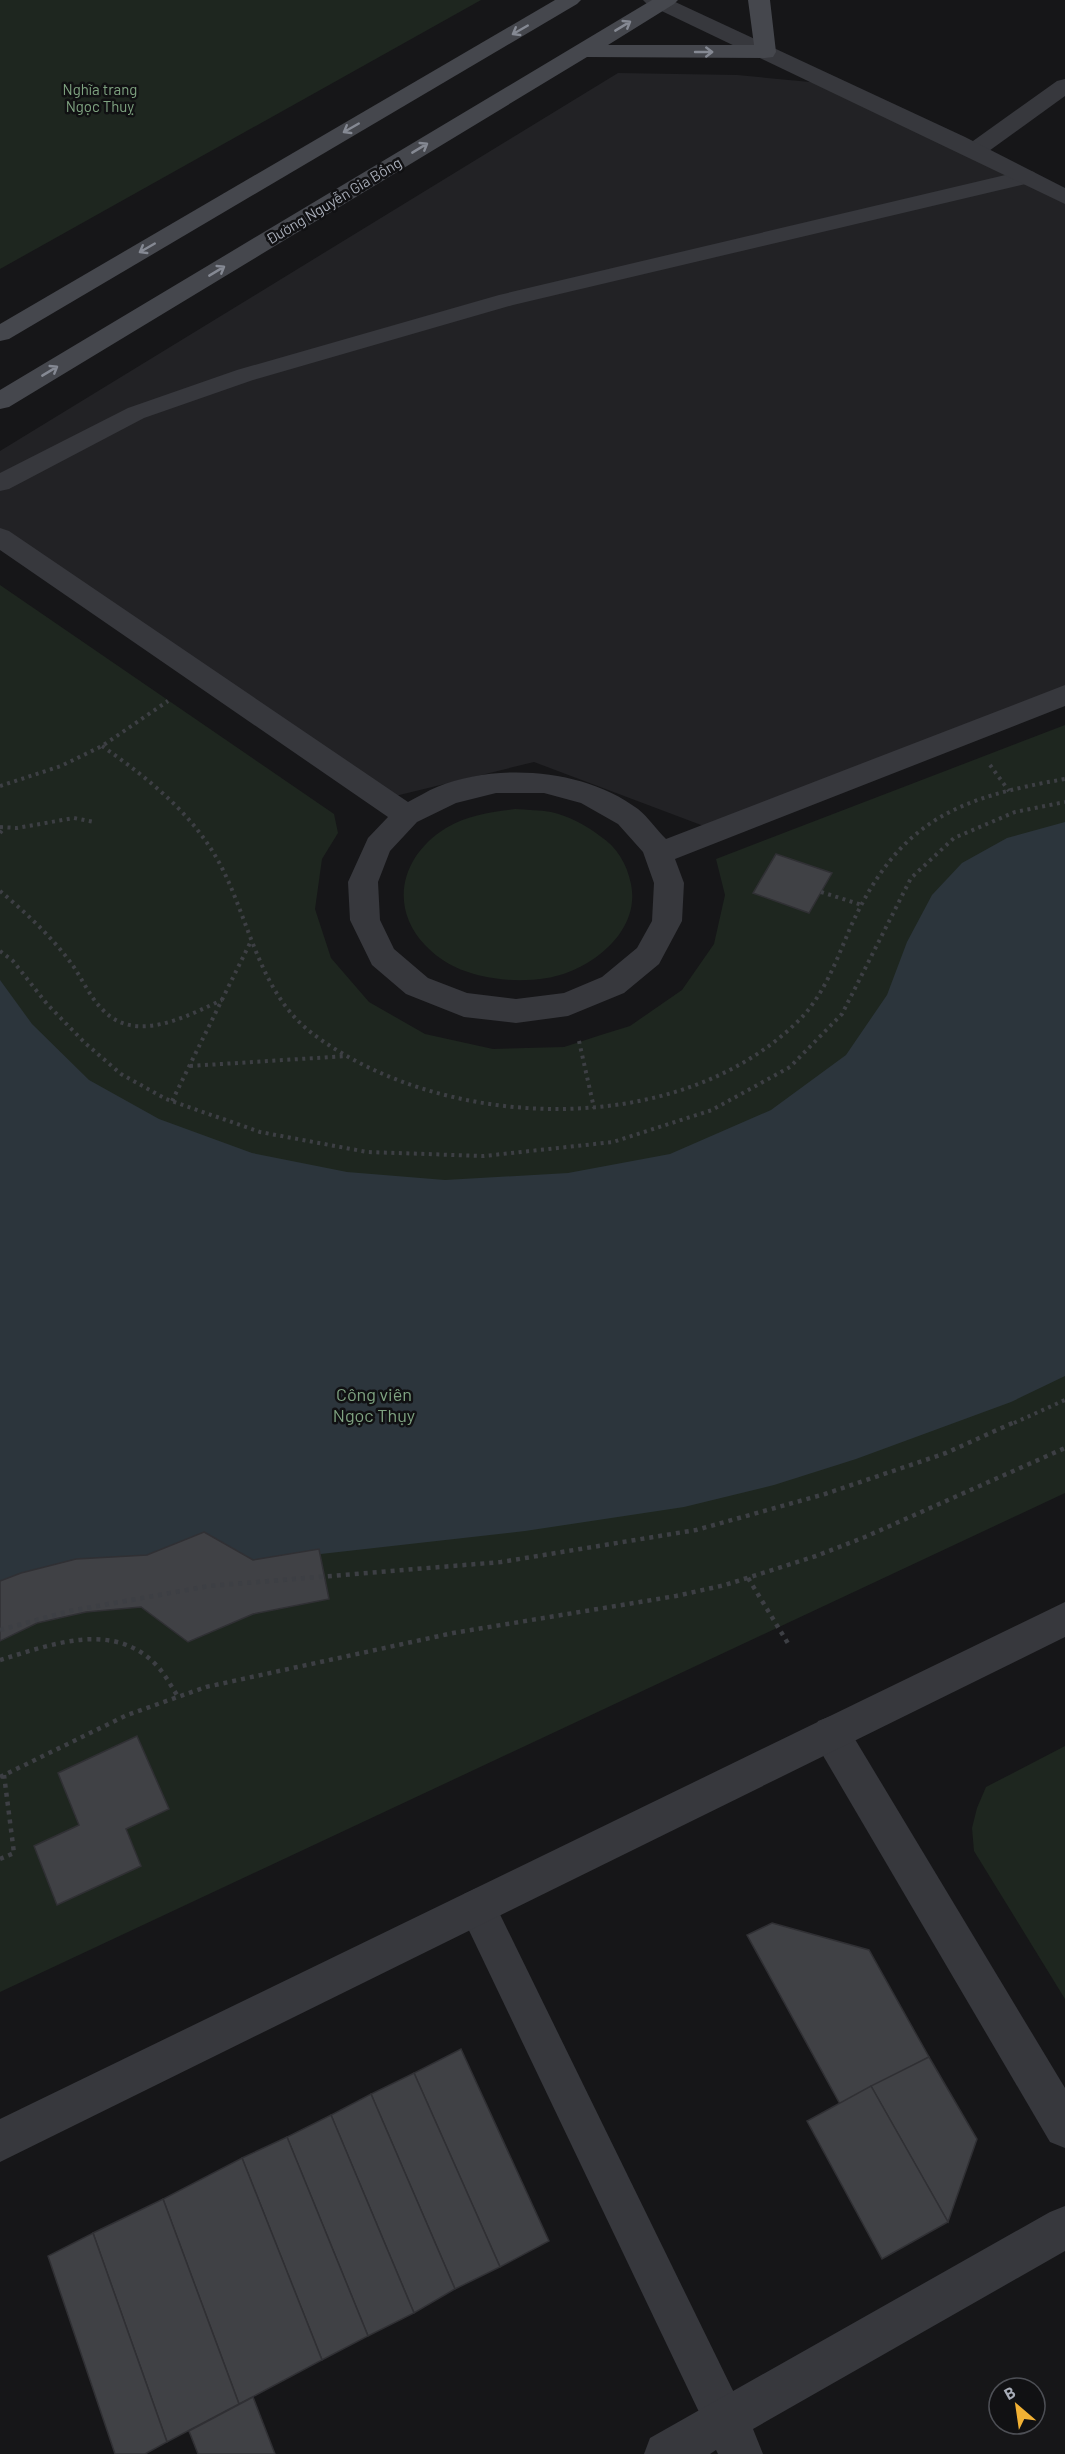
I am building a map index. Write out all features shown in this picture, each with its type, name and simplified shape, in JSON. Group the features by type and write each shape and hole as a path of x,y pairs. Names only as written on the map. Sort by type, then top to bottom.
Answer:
{"main road":[{"path":"0,333 570,0"},
{"path":"582,51 765,52 759,0"},
{"name":"Đường Nguyễn Gia Bồng","path":"0,401 582,51 661,1"}],"street":[{"path":"661,1 1065,197"},
{"path":"974,151 1065,86"},
{"path":"0,537 407,815"},
{"path":"658,854 1065,695"},
{"path":"496,783 544,783 590,795 628,817 656,847 658,854 669,883 667,921 648,956 613,985 568,1005 516,1011 464,1005 417,986 383,957 365,920 363,882 378,846 407,815 448,794 496,783"},
{"path":"0,2140 1065,1619"},
{"path":"831,1734 1065,2127"},
{"path":"666,2454 733,2437 1065,2227"}],"lane":[{"path":"0,483 136,413 245,375 507,300 1026,177"},
{"path":"477,1906 733,2437"}],"path":[{"path":"0,786 61,766 102,746 203,676"},
{"path":"0,951 14,961 47,1004 85,1043 121,1074 172,1101 260,1132 367,1152 484,1155 613,1142 712,1110 790,1067 842,1014 911,878 954,838 1015,812 1065,802"},
{"path":"0,833 2,828 74,818 94,822"},
{"path":"0,891 39,924 71,963 99,1005 108,1015 121,1023 138,1026 152,1025 172,1020 222,1000"},
{"path":"821,892 862,905"},
{"path":"172,1101 251,940"},
{"path":"568,1005 594,1108"},
{"path":"189,1066 349,1056"},
{"path":"0,1630 70,1611 209,1586 501,1562 696,1530 825,1494 946,1453 1065,1400"},
{"path":"0,1859 14,1853 2,1776 90,1733 177,1695 258,1674 453,1633 676,1596 748,1578 865,1537 1065,1448"},
{"path":"748,1578 789,1646"},
{"path":"0,1660 78,1638 103,1637 125,1641 167,1676 177,1695"}],"shaded area":[{"path":"618,73 737,75 842,85 1065,200 1065,695 717,831 534,762 383,799 0,537 0,451"},
{"path":"1065,822 1065,1376 1011,1402 856,1459 774,1485 684,1507 525,1531 91,1580 0,1605 0,980 32,1024 89,1080 159,1119 252,1153 347,1172 445,1180 568,1173 670,1154 771,1110 846,1055 887,995 907,942 932,895 962,863 1007,838"}],"green space":[{"name":"Nghĩa trang Ngọc Thuỵ","path":"0,0 481,0 0,269"},
{"name":"Công viên Ngọc Thụy","path":"0,585 334,814 338,833 322,859 315,909 331,958 369,1002 425,1034 493,1049 564,1047 630,1026 682,990 714,944 725,895 716,859 1065,725 1065,1493 0,1992"},
{"path":"515,809 558,814 589,828 606,840 616,851 624,863 631,884 632,902 628,918 620,933 609,946 580,967 547,978 499,979 456,968 425,945 413,930 406,914 405,882 410,867 419,852 431,839 462,820"},
{"path":"1065,1746 1065,1999 974,1851 972,1828 986,1787"}],"building":[{"path":"776,854 832,873 809,913 753,893"},
{"path":"204,1532 253,1560 319,1549 329,1599 253,1614 188,1642 141,1607 86,1612 37,1623 0,1641 0,1581 21,1573 76,1559 147,1555"},
{"path":"137,1736 169,1809 126,1829 141,1866 57,1905 34,1846 79,1825 58,1773"},
{"path":"772,1923 869,1950 929,2057 840,2104 747,1935"},
{"path":"461,2049 549,2241 500,2267 414,2073"},
{"path":"929,2057 977,2139 948,2222 871,2086"},
{"path":"414,2073 500,2267 455,2289 371,2094"},
{"path":"871,2086 948,2222 882,2259 807,2121"},
{"path":"371,2094 455,2289 414,2313 331,2115"},
{"path":"331,2115 414,2313 368,2336 287,2137"},
{"path":"287,2137 368,2336 322,2360 242,2158"},
{"path":"242,2158 322,2360 239,2404 163,2199"},
{"path":"163,2199 239,2404 167,2442 93,2233"},
{"path":"93,2233 167,2442 145,2454 115,2454 48,2256"},
{"path":"253,2397 275,2454 198,2454 189,2431"}]}
